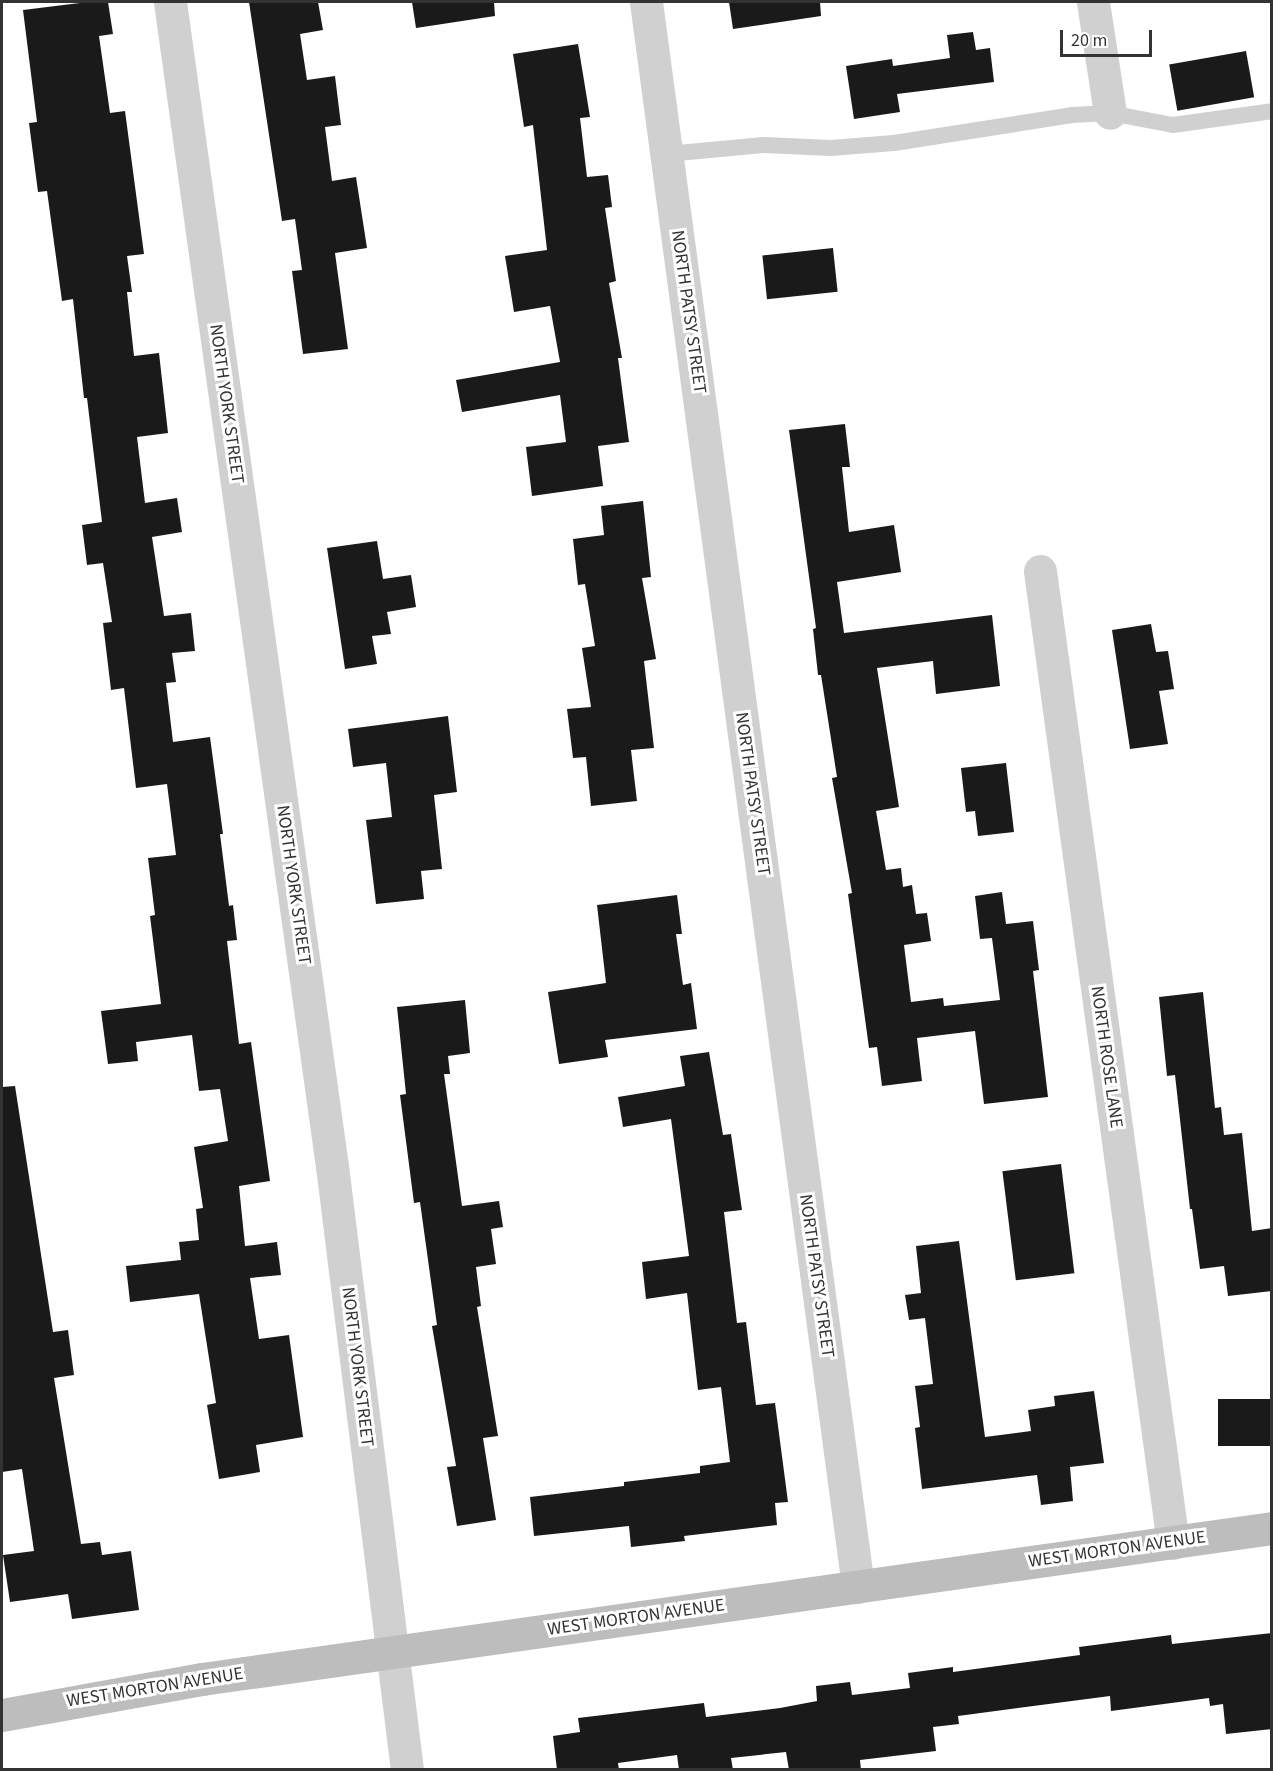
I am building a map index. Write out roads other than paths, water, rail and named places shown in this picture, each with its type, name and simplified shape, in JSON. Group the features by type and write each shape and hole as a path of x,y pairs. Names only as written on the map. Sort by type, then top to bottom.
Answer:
{"main road":[{"name":"WEST MORTON AVENUE","path":"2,1715 202,1679 1272,1528"}],"street":[{"name":"NORTH YORK STREET","path":"170,2 332,1167 407,1770"},
{"name":"NORTH PATSY STREET","path":"646,2 858,1587"},
{"path":"1093,2 1110,113"},
{"name":"NORTH ROSE LANE","path":"1040,571 1173,1543"}],"lane":[{"path":"667,154 764,145 831,148 894,143 1072,115 1110,113 1173,125 1272,111"}]}
